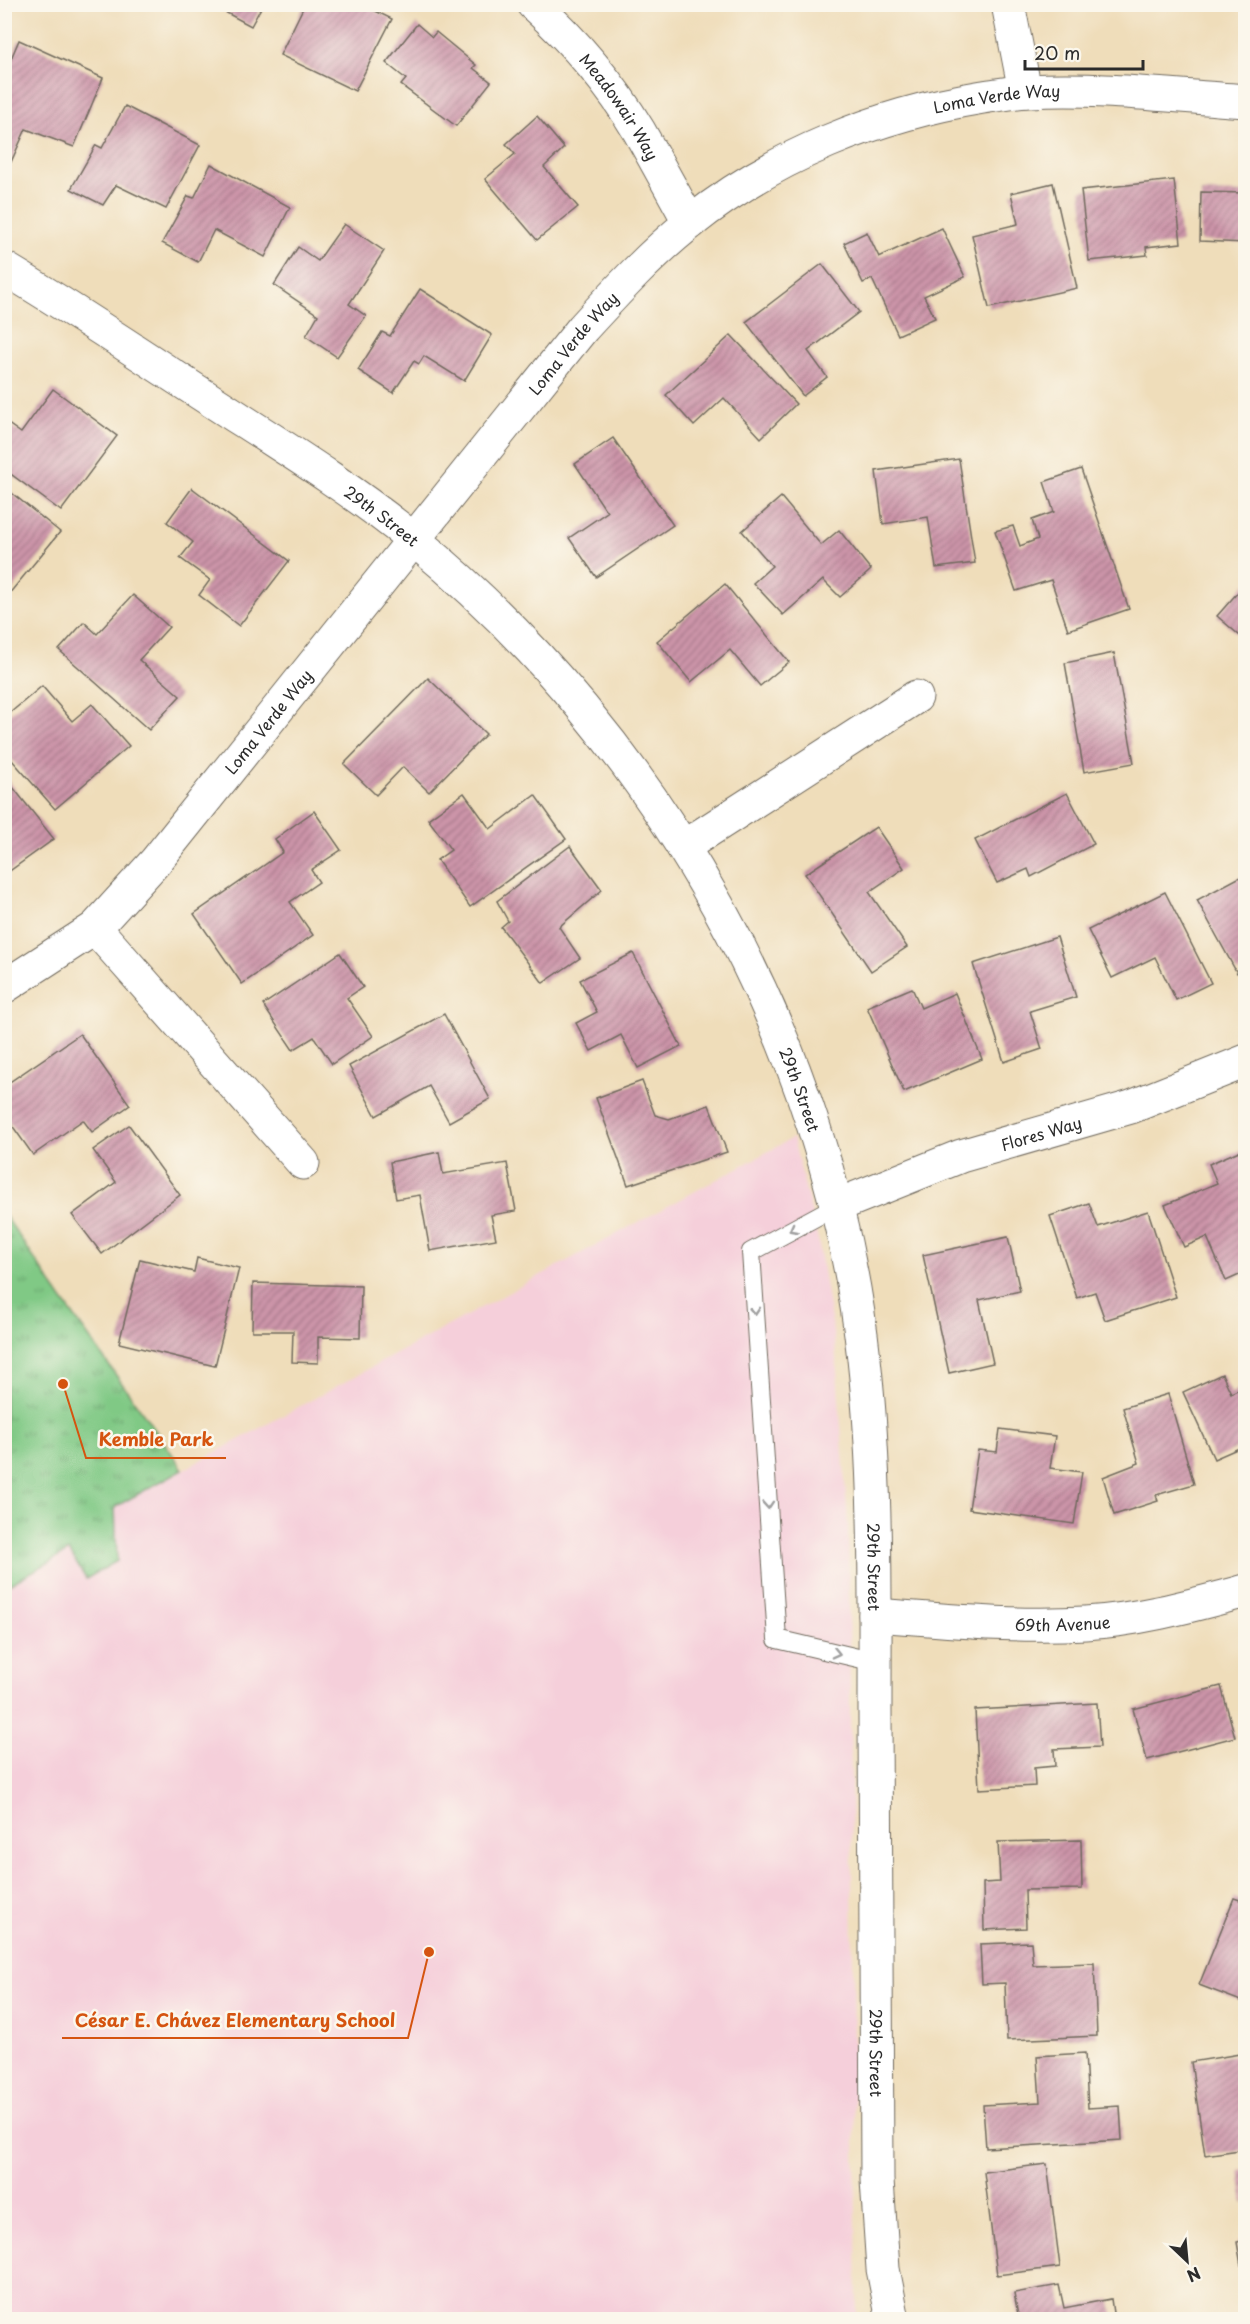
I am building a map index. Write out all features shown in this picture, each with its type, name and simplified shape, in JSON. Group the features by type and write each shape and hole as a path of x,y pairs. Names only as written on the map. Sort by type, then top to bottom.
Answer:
{"street":[{"name":"Meadowair Way","path":"533,4 554,23 605,83 638,129 690,223"},
{"path":"1008,4 1025,91"},
{"name":"Loma Verde Way","path":"4,987 95,928 156,861 584,328 628,278 690,223 730,194 798,155 870,125 945,104 1025,91 1076,89 1245,101"},
{"name":"29th Street","path":"4,268 334,480 414,540 503,620 577,700 631,769 714,898 772,1017 811,1119 836,1206 850,1267 867,1386 872,1441 875,1615 877,2180 883,2269 892,2319"},
{"path":"683,847 916,697"},
{"path":"95,928 303,1163"},
{"name":"Flores Way","path":"836,1206 961,1156 1131,1107 1245,1061"},
{"name":"69th Avenue","path":"875,1615 1015,1625 1087,1623 1168,1612 1245,1591"}],"lane":[{"path":"836,1206 751,1252 777,1639 875,1662"}],"shaded area":[{"path":"793,1138 818,1239 835,1344 848,1523 857,2317 855,2319 5,2319 4,1587 69,1551 86,1578 117,1561 115,1507"}],"green space":[{"path":"4,1214 183,1469 115,1507 117,1561 86,1579 69,1551 5,1587"}],"building":[{"path":"210,4 263,4 251,26"},
{"path":"302,4 374,4 371,9 392,19 355,91 280,55 304,6"},
{"path":"417,24 432,37 436,32 476,65 473,68 491,82 456,126 401,85 406,79 386,63"},
{"path":"19,40 103,78 74,147 26,129 11,162 4,159 4,75"},
{"path":"125,106 200,145 166,209 116,185 103,205 71,189 96,145 102,148"},
{"path":"537,116 564,148 544,167 578,207 537,240 485,179 515,154 506,144"},
{"path":"211,164 290,207 265,257 214,230 198,262 162,243 188,196 194,198"},
{"path":"1174,180 1181,243 1146,247 1147,255 1089,261 1081,190"},
{"path":"1053,183 1077,288 989,308 972,235 1018,224 1011,193"},
{"path":"1201,192 1246,193 1246,243 1200,241"},
{"path":"344,224 384,251 349,304 366,316 337,357 306,336 318,315 274,285 298,247 318,261"},
{"path":"942,228 965,277 924,296 935,318 898,335 872,279 863,283 844,243 867,232 879,257"},
{"path":"822,264 859,312 808,351 827,377 803,396 746,322"},
{"path":"420,289 492,335 464,381 424,356 419,364 414,361 393,393 358,370 382,332 390,336"},
{"path":"731,335 796,404 761,438 724,398 694,426 666,395"},
{"path":"53,389 117,436 61,511 4,469 4,421 21,433"},
{"path":"613,438 673,525 596,577 569,538 607,512 575,464"},
{"path":"959,459 975,563 936,568 928,517 883,524 876,471"},
{"path":"1081,469 1129,609 1068,630 1051,580 1016,591 995,531 1013,526 1020,546 1038,539 1032,520 1054,512 1044,482"},
{"path":"192,488 289,561 239,626 199,595 210,580 180,558 193,542 167,522"},
{"path":"8,490 60,532 4,600 4,495"},
{"path":"781,497 821,545 839,530 871,570 840,597 823,580 783,615 753,583 772,566 742,531"},
{"path":"1246,583 1246,641 1217,616"},
{"path":"725,584 789,662 760,686 730,650 691,682 657,641"},
{"path":"133,595 169,627 139,660 180,696 149,730 59,650 84,622 97,634"},
{"path":"1114,653 1134,763 1084,772 1065,663"},
{"path":"428,678 486,734 429,792 403,767 376,795 344,764"},
{"path":"42,686 72,721 92,704 129,746 55,809 4,751 4,718"},
{"path":"4,776 54,839 4,875"},
{"path":"464,793 490,829 535,795 566,839 470,907 437,860 451,850 428,819"},
{"path":"1067,793 1094,844 1031,877 1028,869 997,883 975,840"},
{"path":"314,811 341,850 311,870 319,882 290,902 313,935 242,984 194,914 283,852 275,839"},
{"path":"876,827 904,868 869,892 907,947 871,971 805,874"},
{"path":"570,846 602,890 559,927 580,958 543,983 501,927 508,921 497,901"},
{"path":"1240,877 1246,888 1246,968 1237,973 1197,900"},
{"path":"1165,892 1211,983 1176,1000 1155,957 1112,978 1088,930"},
{"path":"1057,937 1076,997 1030,1011 1042,1049 1004,1062 973,964"},
{"path":"340,953 363,987 347,998 373,1036 332,1064 314,1037 293,1050 263,1005"},
{"path":"633,953 681,1046 638,1068 621,1035 591,1051 576,1023 597,1012 580,980"},
{"path":"912,988 921,1008 955,993 982,1059 904,1092 867,1007"},
{"path":"444,1014 490,1099 449,1122 429,1086 376,1116 349,1066"},
{"path":"80,1034 130,1105 92,1132 83,1120 33,1155 4,1114 4,1086"},
{"path":"642,1081 655,1115 669,1119 709,1105 727,1152 628,1185 596,1098"},
{"path":"129,1125 180,1195 102,1254 72,1215 116,1182 93,1150"},
{"path":"1246,1148 1246,1272 1226,1281 1207,1237 1184,1247 1165,1205 1217,1183 1209,1164"},
{"path":"439,1152 443,1174 507,1163 516,1211 491,1215 496,1239 430,1251 420,1195 396,1199 390,1162"},
{"path":"1089,1203 1098,1227 1148,1211 1176,1297 1105,1320 1095,1292 1077,1298 1050,1216"},
{"path":"1008,1237 1020,1291 979,1300 993,1363 949,1373 923,1255"},
{"path":"197,1258 239,1268 215,1366 119,1343 140,1259 194,1272"},
{"path":"253,1283 361,1286 360,1338 318,1337 318,1363 292,1362 293,1331 252,1331"},
{"path":"1222,1374 1231,1393 1246,1386 1246,1445 1214,1459 1183,1392"},
{"path":"1168,1394 1194,1484 1156,1495 1158,1501 1114,1515 1103,1477 1139,1463 1123,1408"},
{"path":"1000,1429 1055,1436 1050,1468 1082,1472 1074,1524 969,1509 978,1450 997,1452"},
{"path":"1221,1686 1235,1737 1147,1760 1133,1709"},
{"path":"1097,1703 1100,1747 1054,1749 1055,1766 1034,1768 1035,1786 979,1789 975,1710"},
{"path":"1081,1840 1082,1889 1025,1890 1026,1928 984,1930 983,1883 1000,1882 998,1842"},
{"path":"1234,1898 1246,1902 1246,2003 1199,1985"},
{"path":"1031,1942 1033,1965 1094,1963 1097,2036 1007,2040 1005,1983 982,1984 980,1944"},
{"path":"1085,2053 1088,2108 1120,2106 1122,2140 986,2148 983,2105 1040,2102 1037,2056"},
{"path":"1246,2053 1246,2149 1205,2155 1191,2062"},
{"path":"1047,2164 1060,2267 997,2275 984,2172"},
{"path":"1246,2170 1246,2203 1244,2204 1239,2171"},
{"path":"1246,2240 1246,2264 1241,2265 1237,2242"},
{"path":"1059,2285 1064,2308 1111,2299 1114,2320 1019,2320 1014,2293"}],"place":[{"name":"Kemble Park","path":"63,1384"},
{"name":"César E. Chávez Elementary School","path":"429,1952"}]}
